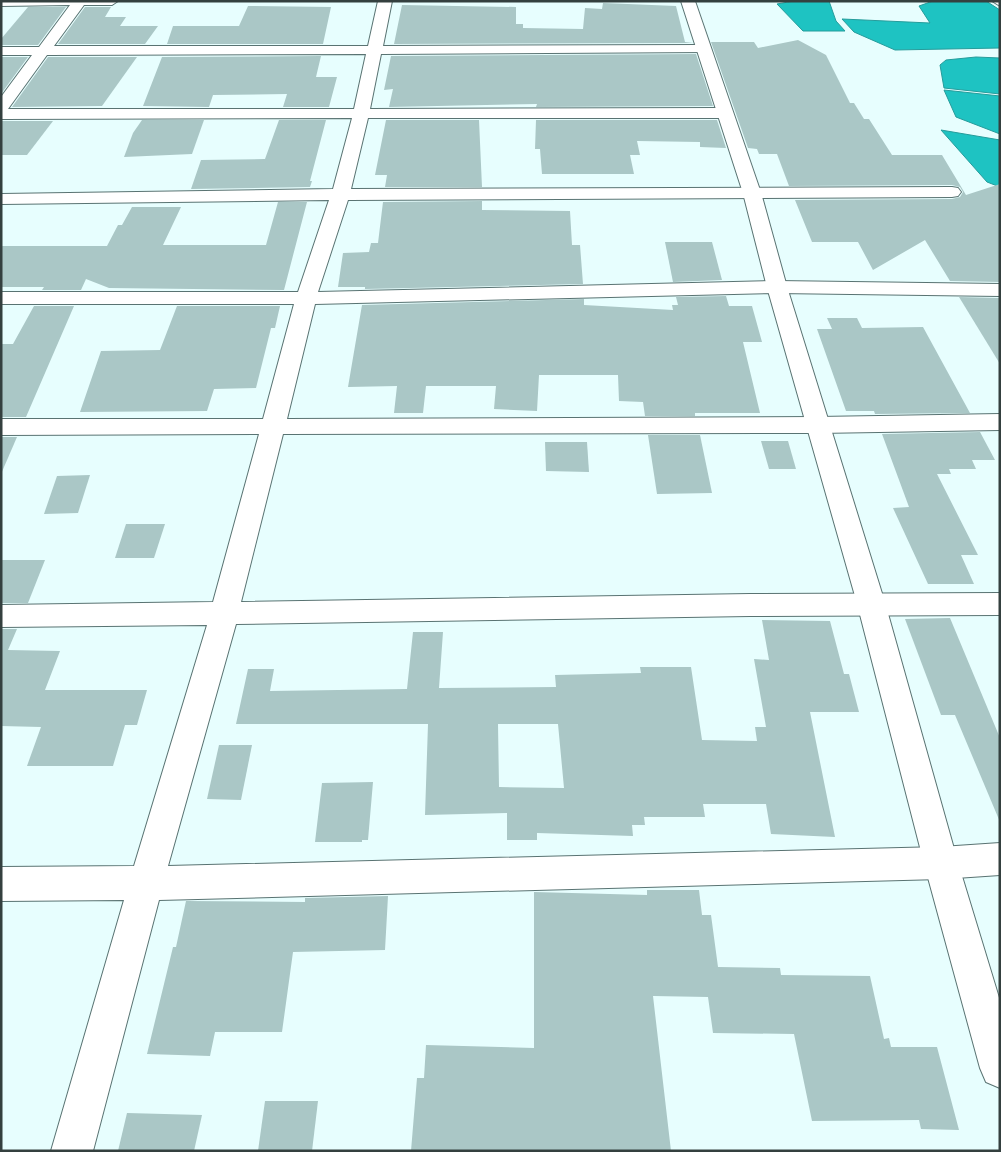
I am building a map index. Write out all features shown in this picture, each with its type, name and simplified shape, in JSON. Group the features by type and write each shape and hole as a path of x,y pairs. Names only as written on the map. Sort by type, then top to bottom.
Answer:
{"street":[{"path":"1,108 80,1"},
{"path":"1,2 112,1"},
{"path":"72,1151 146,882 224,615 306,298 340,196 361,114 385,1"},
{"path":"688,1 752,193 777,287 871,604 941,863 1000,1068"},
{"path":"1,51 704,50"},
{"path":"1,114 725,113"},
{"path":"1,199 952,192"},
{"path":"1,298 306,298 777,287 1000,290"},
{"path":"1,427 818,425 1000,422"},
{"path":"1,616 224,615 871,604 1000,604"},
{"path":"1,884 941,863 1000,859"}],"water":[{"path":"794,1 829,1 836,21 845,31 803,31 777,4"},
{"path":"933,1 986,1 1000,10 1000,48 895,50 854,32 842,19 930,23 919,6"},
{"path":"976,57 1000,58 1000,94 944,88 940,65 946,60"},
{"path":"944,90 1000,96 1000,134 956,117"},
{"path":"941,130 1000,140 1000,187 987,182"}],"building":[{"path":"603,3 676,6 685,42 693,43 394,44 402,5 516,7 516,24 523,24 523,28 583,29 585,8 602,9"},
{"path":"248,6 331,7 323,44 167,44 173,26 239,26"},
{"path":"28,7 66,7 38,45 1,45 1,39"},
{"path":"85,7 111,7 105,17 126,17 120,26 158,26 145,44 58,44"},
{"path":"798,40 826,55 850,103 854,103 864,119 869,119 892,155 942,155 966,195 1000,184 1000,282 950,281 925,240 873,270 858,242 812,242 795,200 952,199 960,197 963,192 960,187 952,185 789,186 777,154 759,154 757,149 748,148 711,42 754,42 758,48"},
{"path":"696,54 713,106 536,107 537,104 389,107 393,89 384,90 391,56"},
{"path":"321,56 316,77 337,77 329,107 283,107 287,94 213,95 209,107 143,106 162,57"},
{"path":"1,57 28,57 1,94"},
{"path":"48,57 137,57 102,106 12,107"},
{"path":"142,120 204,120 192,154 124,157 133,133"},
{"path":"279,120 326,120 310,187 191,189 201,160 265,159"},
{"path":"386,120 479,120 482,187 385,187 387,175 375,175"},
{"path":"536,120 717,120 726,148 700,147 700,142 637,141 640,155 630,155 634,174 542,174 540,149 535,149"},
{"path":"1,121 53,121 27,155 1,155"},
{"path":"482,201 482,210 570,211 572,245 580,245 583,284 365,289 365,287 338,287 343,253 369,252 371,243 378,243 383,202"},
{"path":"278,202 307,202 284,290 109,288 86,279 81,290 42,290 44,287 1,287 1,246 107,246 118,225 122,225 132,207 181,207 163,245 266,245"},
{"path":"665,242 712,242 722,280 673,282"},
{"path":"726,296 729,306 752,306 762,342 743,342 760,413 695,413 695,416 645,416 643,402 619,401 618,375 539,375 537,411 494,409 496,386 426,386 423,413 394,413 397,386 348,387 362,305 584,299 584,305 673,310 672,305 678,305 676,297"},
{"path":"959,297 1000,298 1000,364"},
{"path":"34,306 74,306 26,417 1,417 1,344 13,344"},
{"path":"177,306 280,306 275,328 271,328 256,388 214,389 207,411 80,412 101,351 160,350"},
{"path":"827,318 857,318 862,328 923,327 970,413 875,414 874,411 846,411 817,329 832,329"},
{"path":"980,432 995,460 972,460 976,469 949,469 951,474 937,474 978,555 961,555 974,584 928,584 893,508 909,507 882,434"},
{"path":"648,435 700,435 712,493 657,494"},
{"path":"1,437 17,437 1,474"},
{"path":"761,441 788,441 796,469 769,469"},
{"path":"545,442 587,442 589,472 546,471"},
{"path":"90,475 78,513 44,514 57,476"},
{"path":"126,524 165,524 154,558 115,558"},
{"path":"1,560 45,560 28,603 1,603"},
{"path":"950,618 1000,738 1000,822 955,715 941,715 905,619"},
{"path":"762,620 830,621 844,674 849,674 859,712 810,712 835,837 771,834 766,804 703,804 705,817 644,817 645,825 632,825 633,836 537,833 537,840 507,840 507,813 425,815 428,724 236,724 248,669 274,669 270,691 407,689 413,632 443,632 439,688 556,687 555,675 641,673 640,667 691,667 702,740 757,741 755,727 766,727 754,659 769,660","holes":["498,724 558,724 564,788 499,787"]},
{"path":"1,629 17,629 8,650 60,651 45,690 147,690 137,725 125,725 113,766 27,766 41,727 1,726"},
{"path":"219,745 252,745 241,800 207,799"},
{"path":"373,782 368,840 362,840 362,842 315,842 322,783"},
{"path":"647,890 699,890 702,915 711,915 718,967 780,968 781,975 870,976 884,1039 889,1038 891,1047 937,1047 959,1130 921,1129 919,1120 812,1121 794,1034 713,1033 708,997 653,996 671,1151 411,1151 417,1078 424,1078 426,1045 534,1048 534,892 647,895"},
{"path":"388,896 385,950 293,952 282,1032 215,1032 210,1056 147,1054 173,947 176,947 186,901 305,902 305,898"},
{"path":"265,1101 318,1101 312,1151 258,1151"},
{"path":"127,1113 202,1115 194,1151 118,1151"}]}
